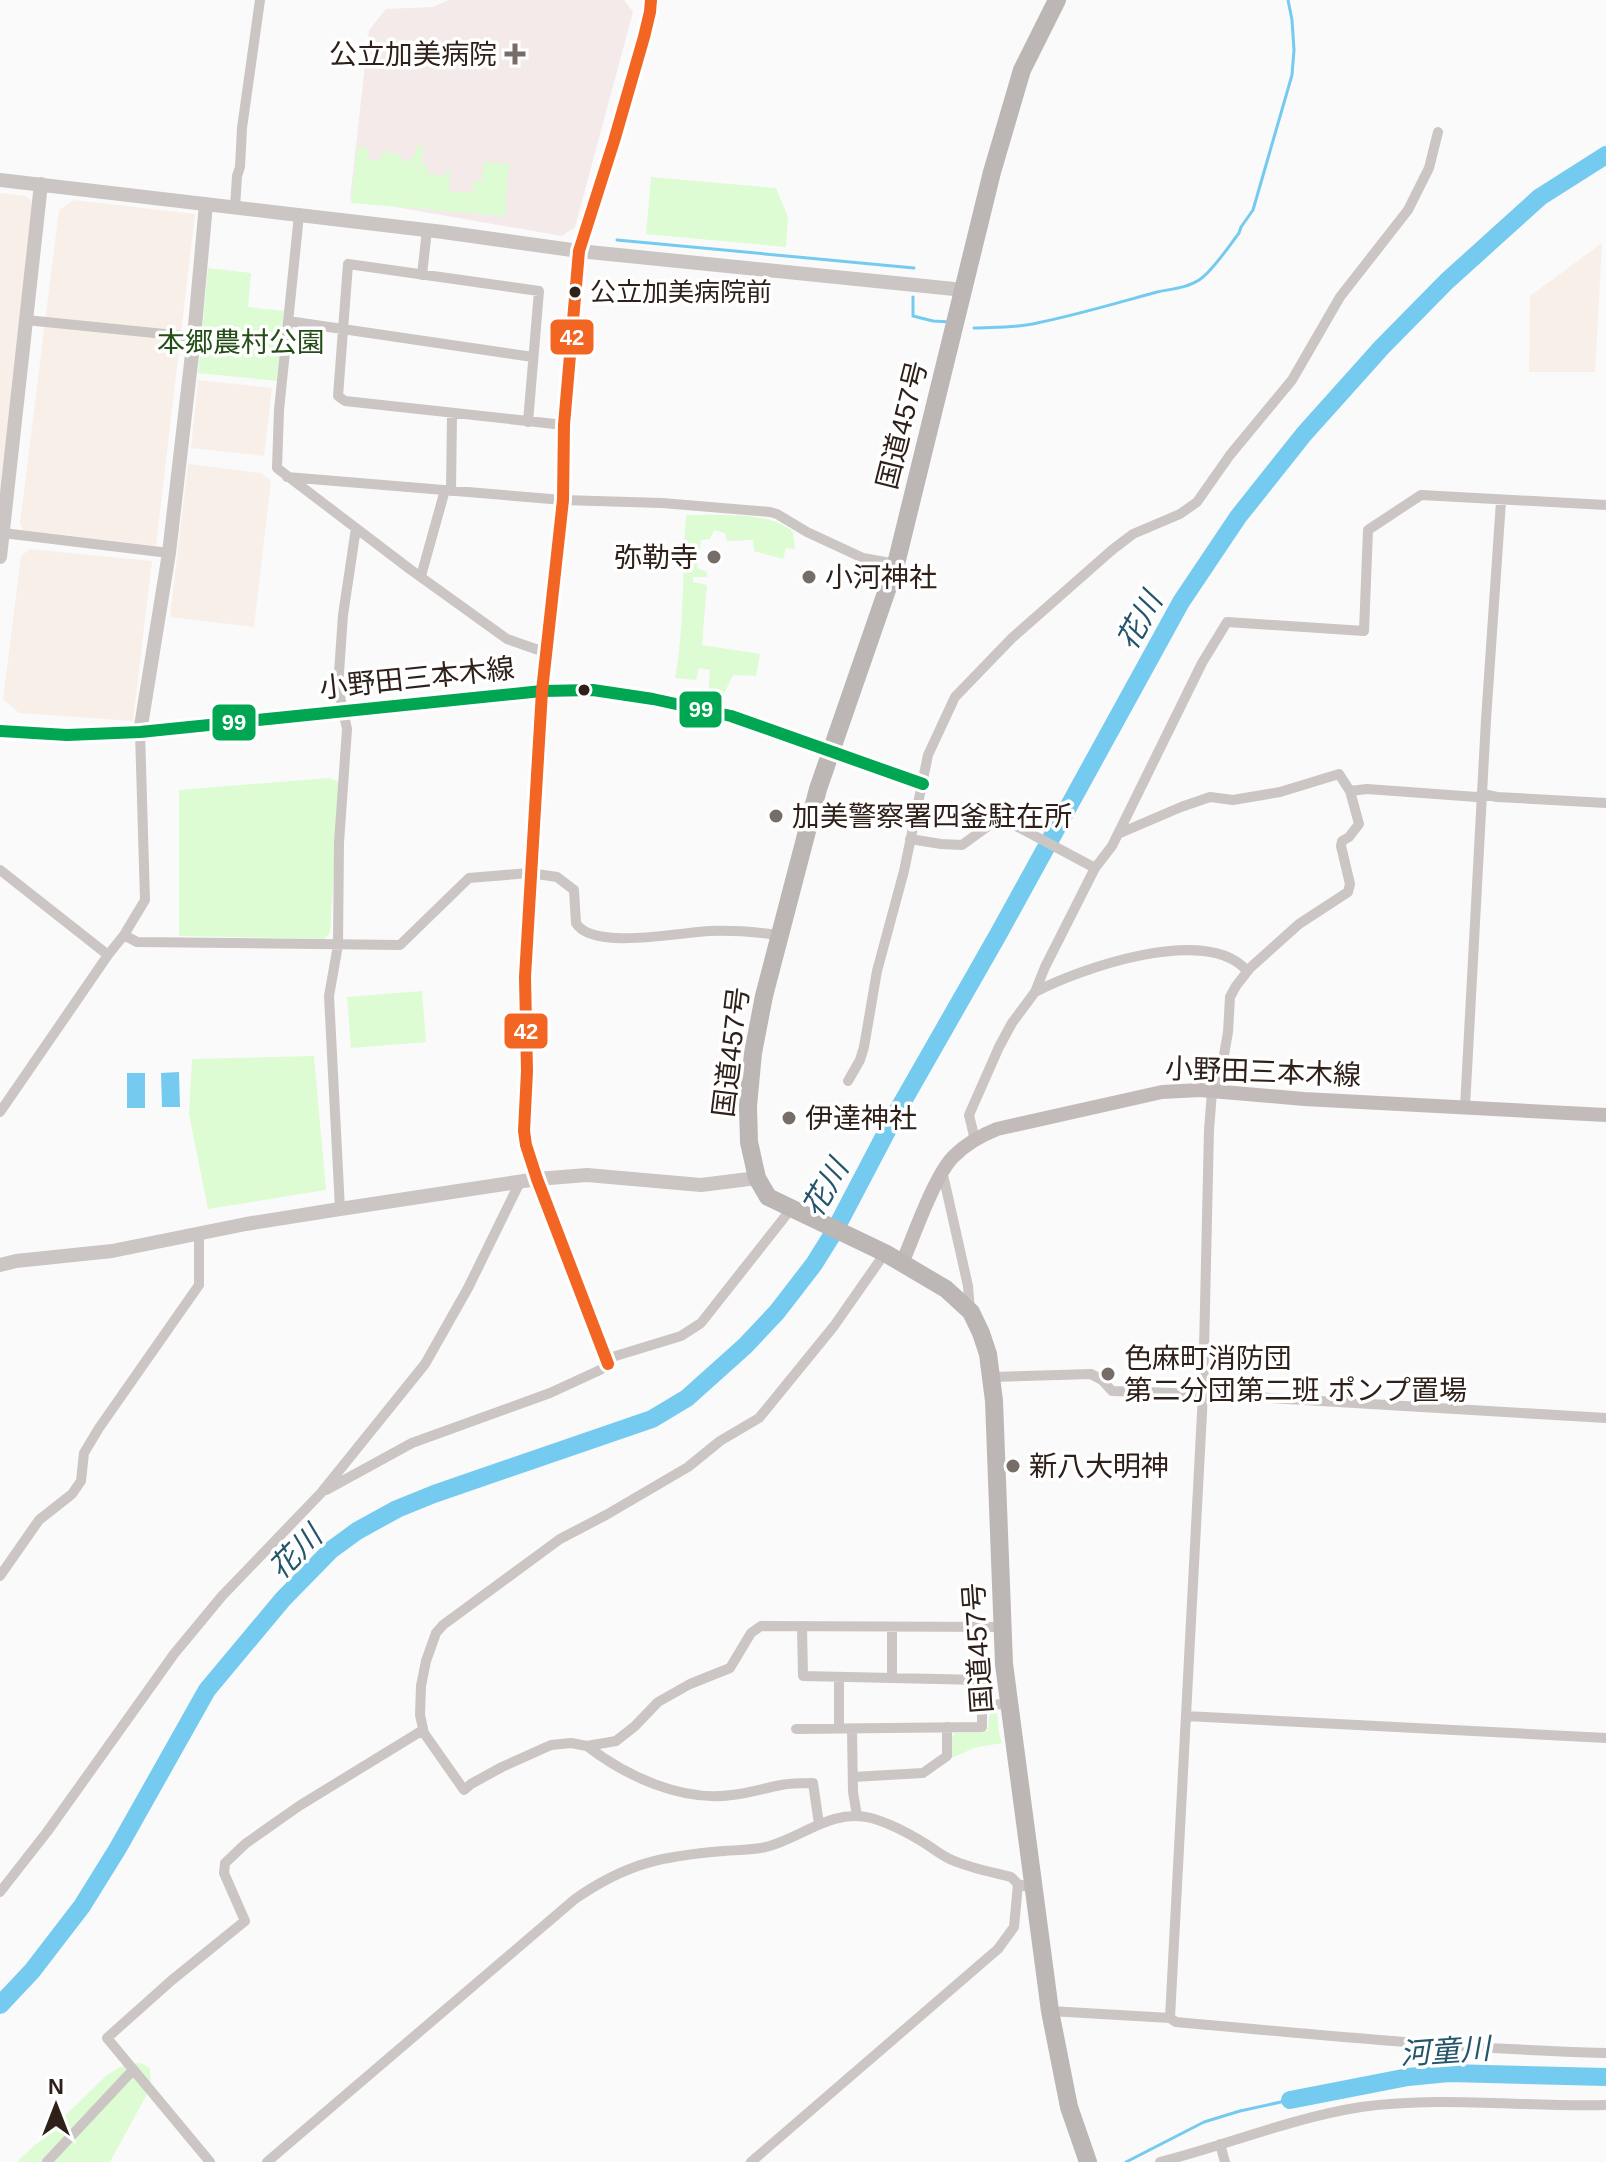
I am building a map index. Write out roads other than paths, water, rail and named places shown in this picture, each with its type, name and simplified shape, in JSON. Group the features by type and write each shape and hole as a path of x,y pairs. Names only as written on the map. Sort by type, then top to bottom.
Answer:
{"highway":[{"name":"国道457号","path":"1057,0 1022,70 992,172 896,564 818,789 764,996 753,1053 748,1106 749,1142 757,1178 768,1197 885,1253 946,1289 971,1312 981,1333 992,1377 998,1462 1002,1627 1026,1887 1069,2107 1088,2162"}],"main road":[{"name":"小野田三本木線","path":"0,731 67,735 140,732 542,691 593,690 731,716 831,752"},
{"name":"小野田三本木線","path":"902,1263 940,1175 953,1156 997,1129 1113,1101 1162,1092 1200,1090 1606,1115"}],"street":[{"path":"235,207 242,128 260,0"},
{"path":"608,1364 537,1179 524,1131 527,1071 525,977 542,691 563,500 564,425 579,251 616,137 651,0"},
{"path":"848,1081 864,1047 877,971 904,871 928,755 955,697 1012,638 1133,534 1180,514 1197,502 1230,455 1292,380 1340,297 1408,210 1429,168 1438,132"},
{"path":"0,180 579,251 964,290"},
{"path":"0,557 41,184"},
{"path":"0,1112 124,935 145,900 140,732 169,553 206,204"},
{"path":"299,215 279,410 277,468 507,639 547,653"},
{"path":"422,275 427,230"},
{"path":"528,422 539,291 348,264 338,396 345,401 452,414 528,422 564,425"},
{"path":"26,320 194,337"},
{"path":"288,321 533,357"},
{"path":"421,576 448,490 452,414"},
{"path":"287,477 563,500 662,503 770,512 863,558 896,564"},
{"path":"975,1140 969,1115 999,1047 1035,992 1091,866 1112,846 1202,663 1227,622 1364,631 1368,530 1421,495 1606,505"},
{"path":"1465,1107 1501,501"},
{"path":"340,1209 329,996 338,945 339,843 347,729 338,691 340,639 356,528"},
{"path":"3,533 169,553"},
{"path":"831,752 923,784"},
{"path":"1118,834 1210,797 1233,800 1280,792 1339,774 1350,791 1359,824 1341,846 1350,884 1348,892 1299,924 1247,971 1230,997 1221,1072 1212,1092 1203,1394 1170,2018"},
{"path":"1350,791 1367,789 1477,797 1483,794 1606,803"},
{"path":"910,839 962,845 998,819 1091,866"},
{"path":"0,870 108,955"},
{"path":"124,935 137,942 400,945 469,878 530,873 557,877 571,887 576,892 575,917 578,927 596,936 653,937 742,930 779,935"},
{"path":"1035,992 1074,973 1158,952 1191,951 1223,955 1247,971"},
{"path":"0,1265 112,1251 340,1209 537,1179 587,1175 701,1185 757,1178"},
{"path":"940,1175 944,1179 971,1312"},
{"path":"0,1892 47,1832 174,1654 222,1596 321,1493 425,1364 468,1288 520,1182"},
{"path":"321,1493 412,1443 550,1393 600,1370 608,1364 609,1358 681,1336 701,1323 791,1209"},
{"path":"1,1573 39,1520 72,1494 81,1481 84,1453 99,1428 199,1285 199,1234"},
{"path":"885,1253 834,1326 759,1418 720,1441 688,1467 560,1539 443,1625 436,1633 426,1661 420,1702 423,1730 464,1790 502,1767 551,1745 571,1743 587,1746 616,1741 658,1702 703,1678 730,1668 755,1628 1002,1627"},
{"path":"992,1377 1091,1374 1112,1391 1606,1418"},
{"path":"796,1729 982,1727 982,1680 803,1676 802,1626"},
{"path":"892,1627 892,1678"},
{"path":"839,1677 839,1729"},
{"path":"982,1705 1009,1704"},
{"path":"1186,1716 1606,1738"},
{"path":"853,1777 923,1773 947,1756 947,1727"},
{"path":"852,1729 853,1792 857,1816"},
{"path":"210,2162 107,2038 245,1921 224,1873 225,1863 245,1844 299,1806 423,1730"},
{"path":"587,1746 617,1767 661,1787 703,1795 728,1796 781,1785 813,1783 819,1824"},
{"path":"267,2162 575,1899 620,1872 654,1860 771,1846 819,1824 840,1817 857,1816 883,1822 950,1860 1011,1877 1026,1887 1014,1927 998,1949 751,2162"},
{"path":"1050,2011 1170,2018 1176,2022 1525,2050 1606,2053"},
{"path":"47,2162 133,2070"},
{"path":"1160,2162 1316,2115 1362,2107 1424,2101 1606,2105"},
{"path":"1220,2144 1225,2162"}],"water":[{"path":"179,1072 180,1107 162,1107 161,1073"},
{"path":"127,1073 145,1073 145,1108 127,1108"}],"waterway":[{"path":"974,328 1022,326 1067,316 1184,287 1209,271 1253,210 1292,75 1294,50 1288,0"},
{"name":"花川","path":"0,2005 32,1971 82,1906 207,1690 283,1599 331,1550 357,1531 397,1509 652,1419 687,1398 745,1346 777,1312 834,1232 898,1110 1181,602 1238,517 1304,434 1382,347 1447,281 1540,197 1606,155"},
{"path":"617,240 914,268"},
{"path":"913,297 913,316 950,322"},
{"name":"河童川","path":"1290,2100 1408,2077 1449,2073 1606,2077"},
{"path":"1126,2162 1204,2122 1290,2100"}],"place":[{"name":"公立加美病院","path":"515,54"},
{"name":"公立加美病院前","path":"575,292"},
{"name":"弥勒寺","path":"714,557"},
{"name":"小河神社","path":"809,577"},
{"name":"加美警察署四釜駐在所","path":"776,816"},
{"name":"伊達神社","path":"789,1118"},
{"name":"色麻町消防団 第二分団第二班 ポンプ置場","path":"1108,1374"},
{"name":"新八大明神","path":"1013,1466"}],"park label":[{"name":"本郷農村公園","path":"241,342"}]}
